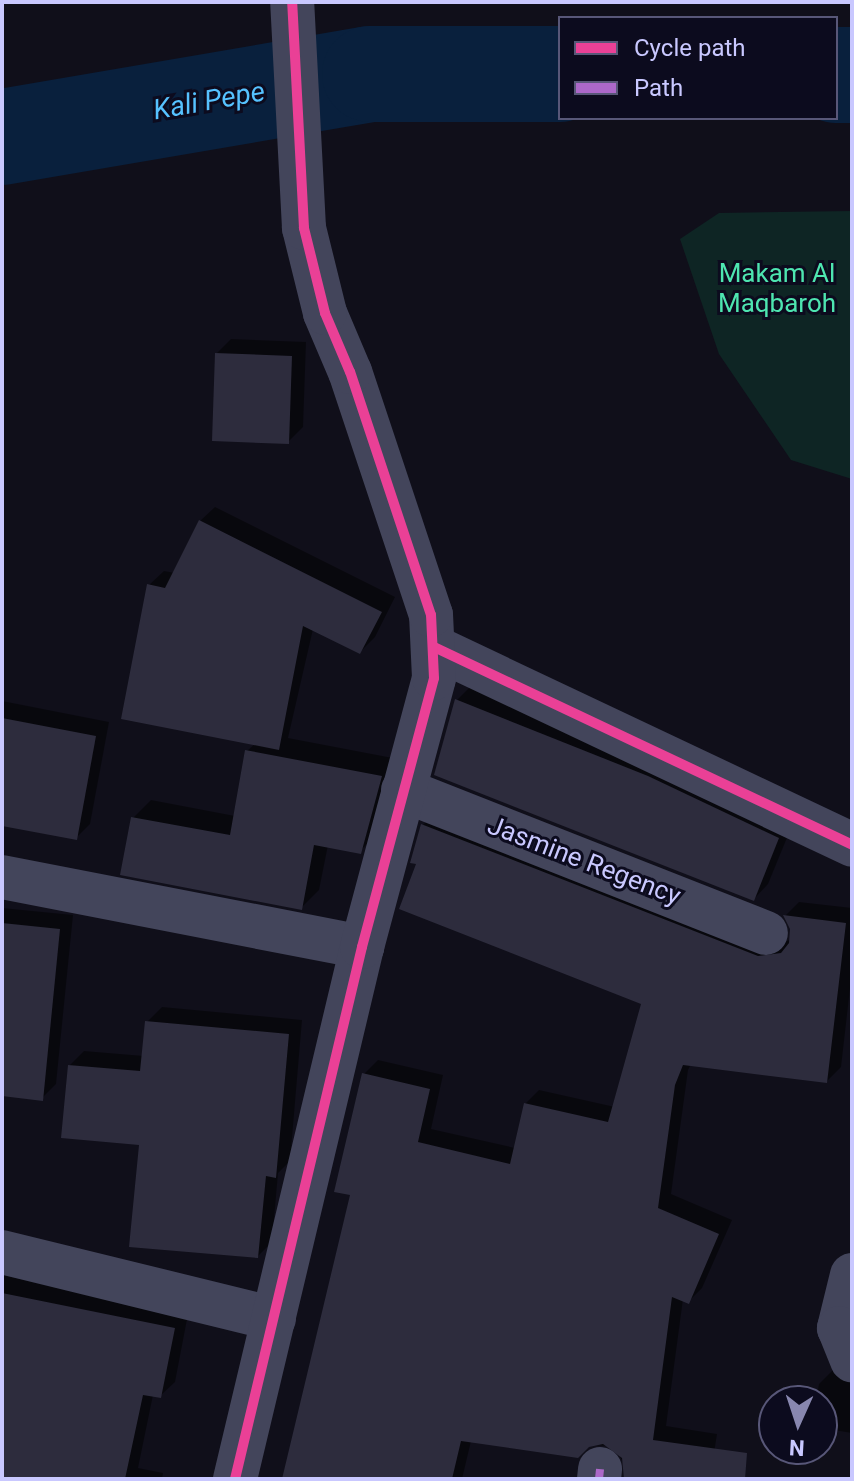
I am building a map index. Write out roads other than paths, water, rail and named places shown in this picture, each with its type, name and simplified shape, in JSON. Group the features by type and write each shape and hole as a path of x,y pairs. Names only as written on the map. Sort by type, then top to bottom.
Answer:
{"street":[{"path":"235,1479 362,947 403,790 427,716 434,647 431,615 350,372 325,313 304,228 291,16"},
{"path":"434,647 852,845"},
{"name":"Jasmine Regency","path":"403,790 766,933"},
{"path":"2,877 362,947"},
{"path":"2,1252 274,1319"},
{"path":"852,1275 839,1328 852,1361"}],"waterway":[{"name":"Kali Pepe","path":"2,137 370,74 558,74"},
{"name":"Kali Pepe","path":"838,75 852,75"}],"park label":[{"name":"Makam Al Maqbaroh","path":"777,289"}]}
